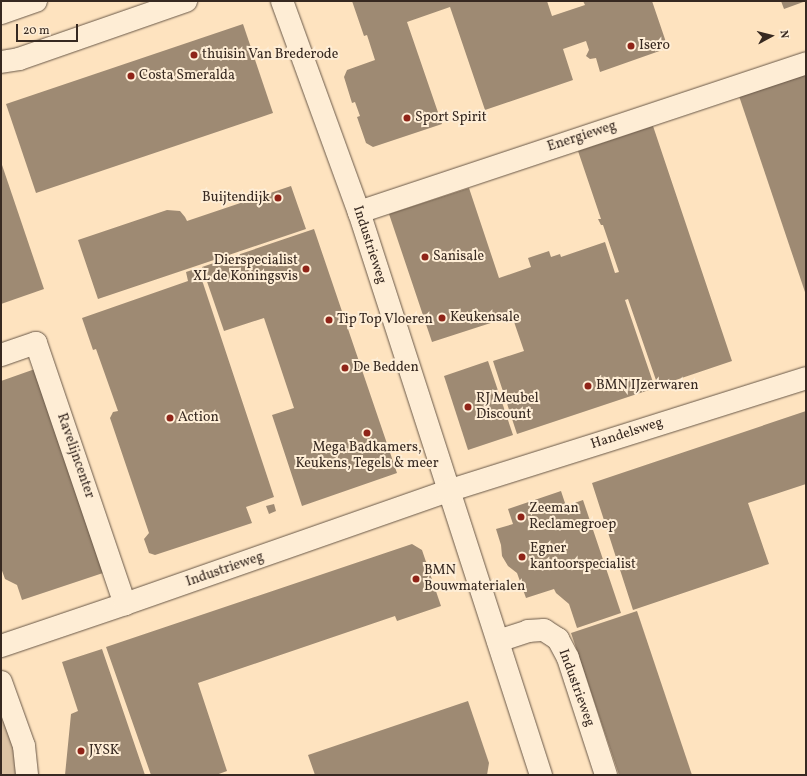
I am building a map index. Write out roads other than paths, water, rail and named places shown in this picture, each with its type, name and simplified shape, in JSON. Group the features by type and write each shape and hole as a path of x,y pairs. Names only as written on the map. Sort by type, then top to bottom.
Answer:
{"street":[{"path":"1,13 36,1"},
{"path":"1,62 19,59 186,1"},
{"name":"Industrieweg","path":"282,1 359,212 540,775"},
{"name":"Energieweg","path":"359,212 806,63"},
{"name":"Ravelijncenter","path":"1,355 36,343 125,604"},
{"name":"Handelsweg","path":"448,491 806,378"},
{"name":"Industrieweg","path":"1,646 448,491"},
{"name":"Industrieweg","path":"498,641 528,631 544,630 558,639 568,658 606,775"},
{"path":"1,682 24,746 27,775"}],"place":[{"name":"Isero","path":"631,46"},
{"name":"thuisin Van Brederode","path":"194,55"},
{"name":"Costa Smeralda","path":"131,76"},
{"name":"Sport Spirit","path":"407,118"},
{"name":"Buijtendijk","path":"278,198"},
{"name":"Sanisale","path":"425,257"},
{"name":"Dierspecialist XL de Koningsvis","path":"306,269"},
{"name":"Keukensale","path":"442,318"},
{"name":"Tip Top Vloeren","path":"329,320"},
{"name":"De Bedden","path":"345,368"},
{"name":"BMN IJzerwaren","path":"588,386"},
{"name":"RJ Meubel Discount","path":"468,407"},
{"name":"Action","path":"170,418"},
{"name":"Mega Badkamers, Keukens, Tegels & meer","path":"367,433"},
{"name":"Zeeman Reclamegroep","path":"521,517"},
{"name":"Egner kantoorspecialist","path":"522,557"},
{"name":"BMN Bouwmaterialen","path":"416,579"},
{"name":"JYSK","path":"81,751"}]}
